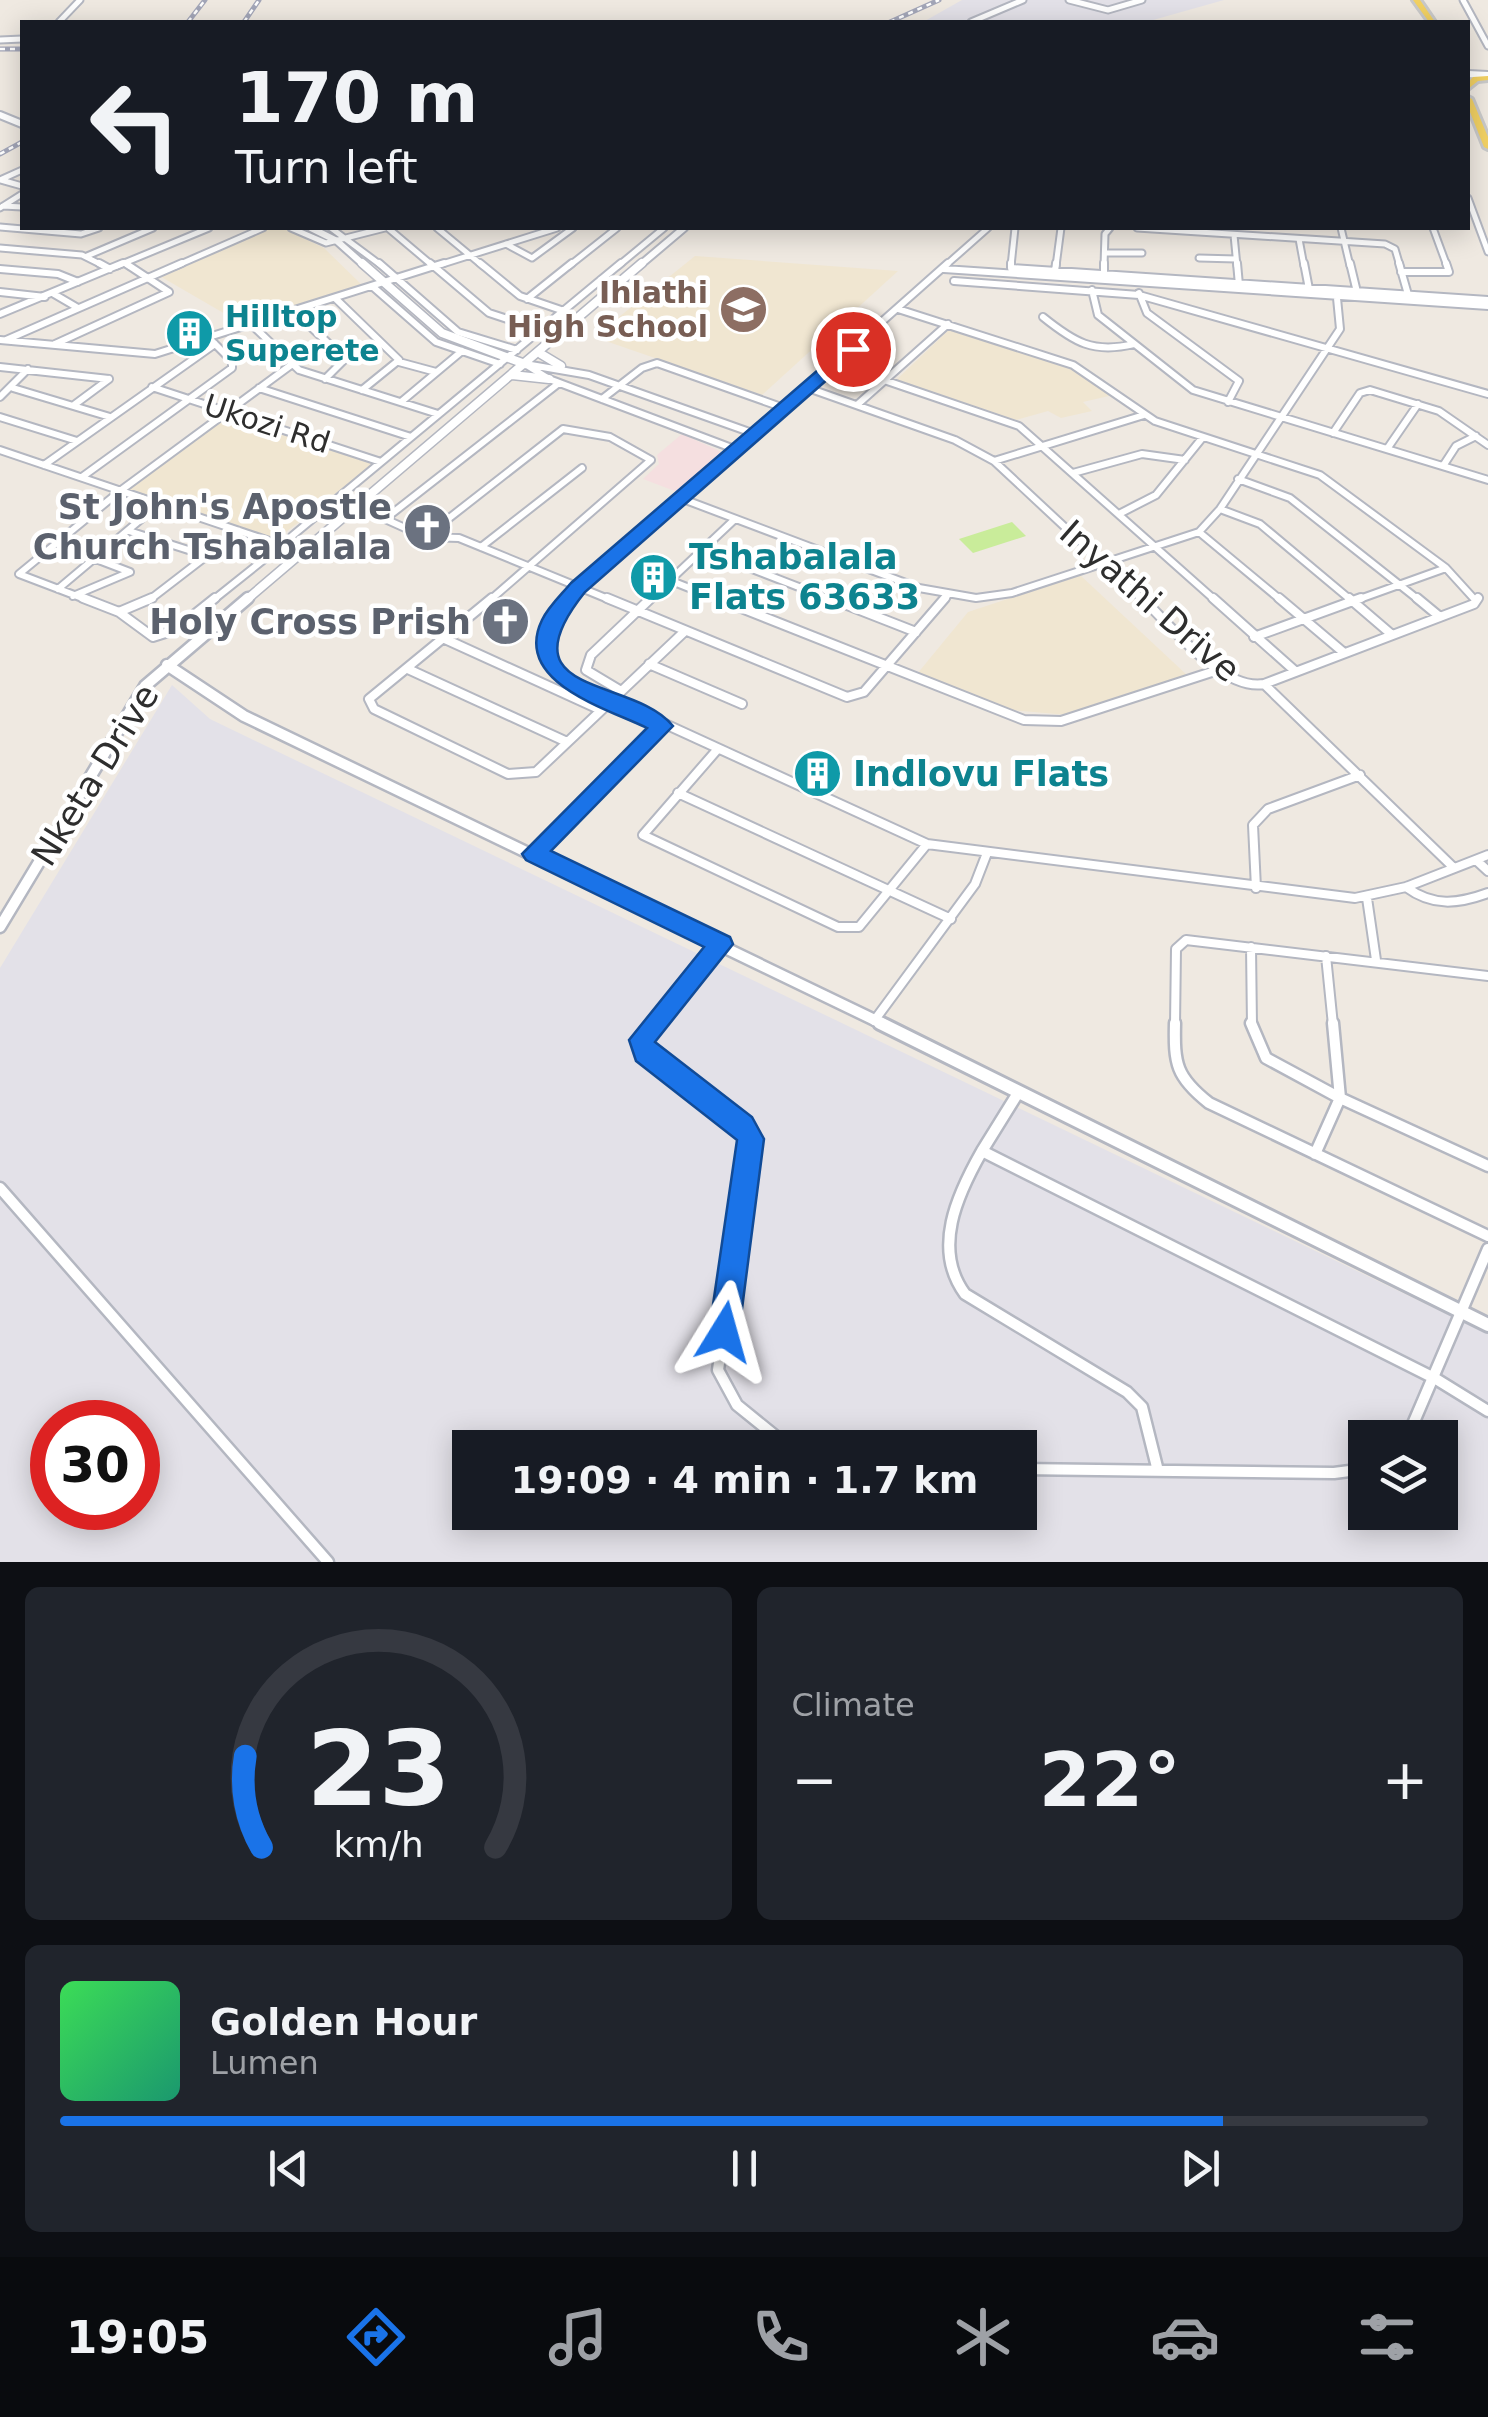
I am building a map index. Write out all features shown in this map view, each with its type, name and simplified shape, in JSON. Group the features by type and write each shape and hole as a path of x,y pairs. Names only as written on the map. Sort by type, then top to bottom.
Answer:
{"main road":[{"path":"1470,105 1488,147"}],"street":[{"path":"60,20 80,0"},
{"path":"976,20 1023,0"},
{"path":"1070,0 1108,10 1142,0"},
{"path":"1462,0 1488,46"},
{"path":"1470,203 1488,252"},
{"path":"35,230 81,234 94,230"},
{"path":"87,256 148,230"},
{"path":"0,314 204,230"},
{"path":"2,340 259,230"},
{"path":"295,230 320,243 380,230"},
{"path":"315,230 336,241 442,333 466,348"},
{"path":"336,230 350,238 458,332 517,350"},
{"path":"389,230 494,316 541,330"},
{"path":"440,230 527,299 564,312"},
{"path":"2,340 144,354 209,338 552,230"},
{"path":"506,244 532,258 570,230"},
{"path":"527,299 615,230"},
{"path":"291,365 120,491 20,570 20,577 119,612 153,636 175,630 662,230"},
{"name":"Nketa Drive","path":"0,927 145,686 682,230"},
{"path":"986,230 578,588 552,619 545,648 564,678 716,751 927,844 1256,888 1367,898 1488,855"},
{"path":"1015,230 1008,267 1139,286 1488,303"},
{"path":"1056,272 1061,230"},
{"path":"1104,279 1107,230"},
{"path":"1165,230 1391,246 1409,299"},
{"path":"1342,230 1356,292"},
{"path":"1401,272 1449,272 1433,230"},
{"path":"1234,235 1239,285"},
{"path":"1299,239 1308,289"},
{"path":"0,248 87,256 110,269"},
{"path":"1104,253 1142,253"},
{"path":"1199,258 1236,259"},
{"path":"53,345 169,292 125,263"},
{"path":"0,269 58,274 79,283"},
{"path":"944,269 1356,292 1409,299"},
{"path":"954,281 1138,295 1488,394"},
{"path":"372,286 434,340 504,361 561,366"},
{"path":"1139,286 1138,295 1147,313 1238,381 1228,402"},
{"path":"1092,290 1098,315 1193,390 1488,480"},
{"path":"0,292 51,296 78,308"},
{"path":"335,298 399,362 436,372"},
{"path":"682,499 947,596 996,596 1104,563 1199,532 1220,508 1340,329 1336,298"},
{"path":"898,309 1081,369 1144,415 1320,474 1446,568 1478,601 1264,684"},
{"path":"294,311 346,361 325,379"},
{"path":"1043,318 1090,351 1134,344"},
{"path":"251,324 291,365 438,414"},
{"path":"857,405 948,324"},
{"path":"81,477 232,368 232,361 209,338"},
{"path":"188,344 196,356"},
{"path":"44,464 215,344"},
{"path":"400,402 466,348"},
{"path":"504,361 538,352 561,366 755,434"},
{"path":"362,390 399,362"},
{"path":"602,399 642,368 658,363 784,408"},
{"path":"525,364 548,379 737,450"},
{"path":"0,366 109,380 74,405"},
{"path":"548,379 561,366"},
{"path":"0,397 28,369"},
{"path":"512,375 548,379"},
{"path":"886,381 1008,420 1073,473 1294,671"},
{"path":"559,383 385,519 426,537 443,535 482,547 848,697 864,692 947,596"},
{"name":"Ukozi Rd","path":"152,387 381,462"},
{"path":"13,388 110,418"},
{"path":"259,388 411,436"},
{"name":"Inyathi Drive","path":"808,388 955,440 994,461 1218,670 1242,686 1264,684 1454,868"},
{"path":"1333,433 1362,391 1440,411 1488,445"},
{"path":"1387,450 1418,404"},
{"path":"994,461 1144,415"},
{"path":"0,416 78,441"},
{"path":"443,535 448,519 563,429 578,428 649,456 646,468 369,699 371,708 518,777 536,772 684,632"},
{"path":"1444,466 1456,446 1476,436"},
{"path":"1119,514 1156,495 1203,437"},
{"path":"0,450 282,545"},
{"path":"1073,473 1142,454 1185,460"},
{"path":"482,547 582,468"},
{"path":"1238,479 1290,498 1440,617"},
{"path":"58,590 159,504"},
{"path":"1220,508 1260,524 1391,634"},
{"path":"621,691 586,670 592,655 634,611 736,519"},
{"path":"128,531 206,556"},
{"path":"119,612 148,602 239,531"},
{"path":"1199,532 1343,652"},
{"path":"292,536 312,543"},
{"path":"703,550 916,632"},
{"path":"73,596 130,572 96,558"},
{"path":"1254,637 1446,568"},
{"path":"669,580 1008,717 1048,722 1090,714 1218,670"},
{"path":"445,639 601,710"},
{"path":"649,664 742,704"},
{"path":"166,665 244,716 721,944 1488,1325"},
{"path":"408,669 567,742"},
{"path":"534,854 662,726"},
{"path":"716,751 644,829 646,838 838,927 859,926 927,844"},
{"path":"1256,888 1253,825 1258,818 1268,810 1360,775"},
{"path":"678,793 950,919"},
{"path":"874,1021 980,876 986,853"},
{"path":"1476,860 1488,871"},
{"path":"1406,886 1435,902 1468,901 1488,893"},
{"path":"1367,898 1376,960"},
{"path":"1488,976 1186,940 1177,945 1177,1070 1184,1084 1209,1104 1488,1236"},
{"path":"721,944 642,1040 646,1053 743,1125 750,1139 718,1370 723,1390 734,1405 767,1430"},
{"path":"1251,947 1252,1025 1258,1049 1276,1066 1488,1166"},
{"path":"1315,1154 1340,1098 1326,956"},
{"path":"1018,1092 961,1186 950,1253 954,1281 965,1294 1127,1392 1142,1407 1158,1471"},
{"path":"982,1151 1436,1378 1488,1411"},
{"path":"0,1188 328,1562"},
{"path":"1415,1420 1488,1249"},
{"path":"1037,1469 1348,1471"}],"shaded area":[{"path":"962,0 1224,0 1153,20 927,20"},
{"path":"265,230 287,230 324,248 362,285 239,322 158,275"},
{"name":"Ihlathi High School","path":"695,256 898,271 762,395 594,337"},
{"path":"951,328 1071,369 1113,395 1083,402 1092,411 1061,418 1048,411 1016,420 896,380"},
{"path":"230,414 376,462 277,539 126,490"},
{"path":"682,434 724,453 680,493 643,479 659,464 657,455"},
{"path":"1080,575 1188,676 1068,715 1010,710 917,674 968,612"},
{"path":"172,685 210,719 1488,1334 1488,1562 0,1562 0,968"}],"green space":[{"path":"1012,522 1026,536 973,553 959,539"}],"railway":[{"path":"190,20 205,0"},
{"path":"245,20 259,0"},
{"path":"894,20 939,0"},
{"path":"0,49 20,49"},
{"path":"0,154 20,143"}],"place":[{"name":"Ihlathi High School","path":"743,310"},
{"name":"Hilltop Superete","path":"190,334"},
{"name":"St John's Apostle Church Tshabalala","path":"427,527"},
{"name":"Tshabalala Flats 63633","path":"654,577"},
{"name":"Holy Cross Prish","path":"506,622"},
{"name":"Indlovu Flats","path":"818,774"}],"route":[{"path":"724,1332 750,1139 743,1125 646,1053 642,1040 721,944 534,854 662,726 572,684 548,658 545,640 552,619 578,588 853,349"}]}
